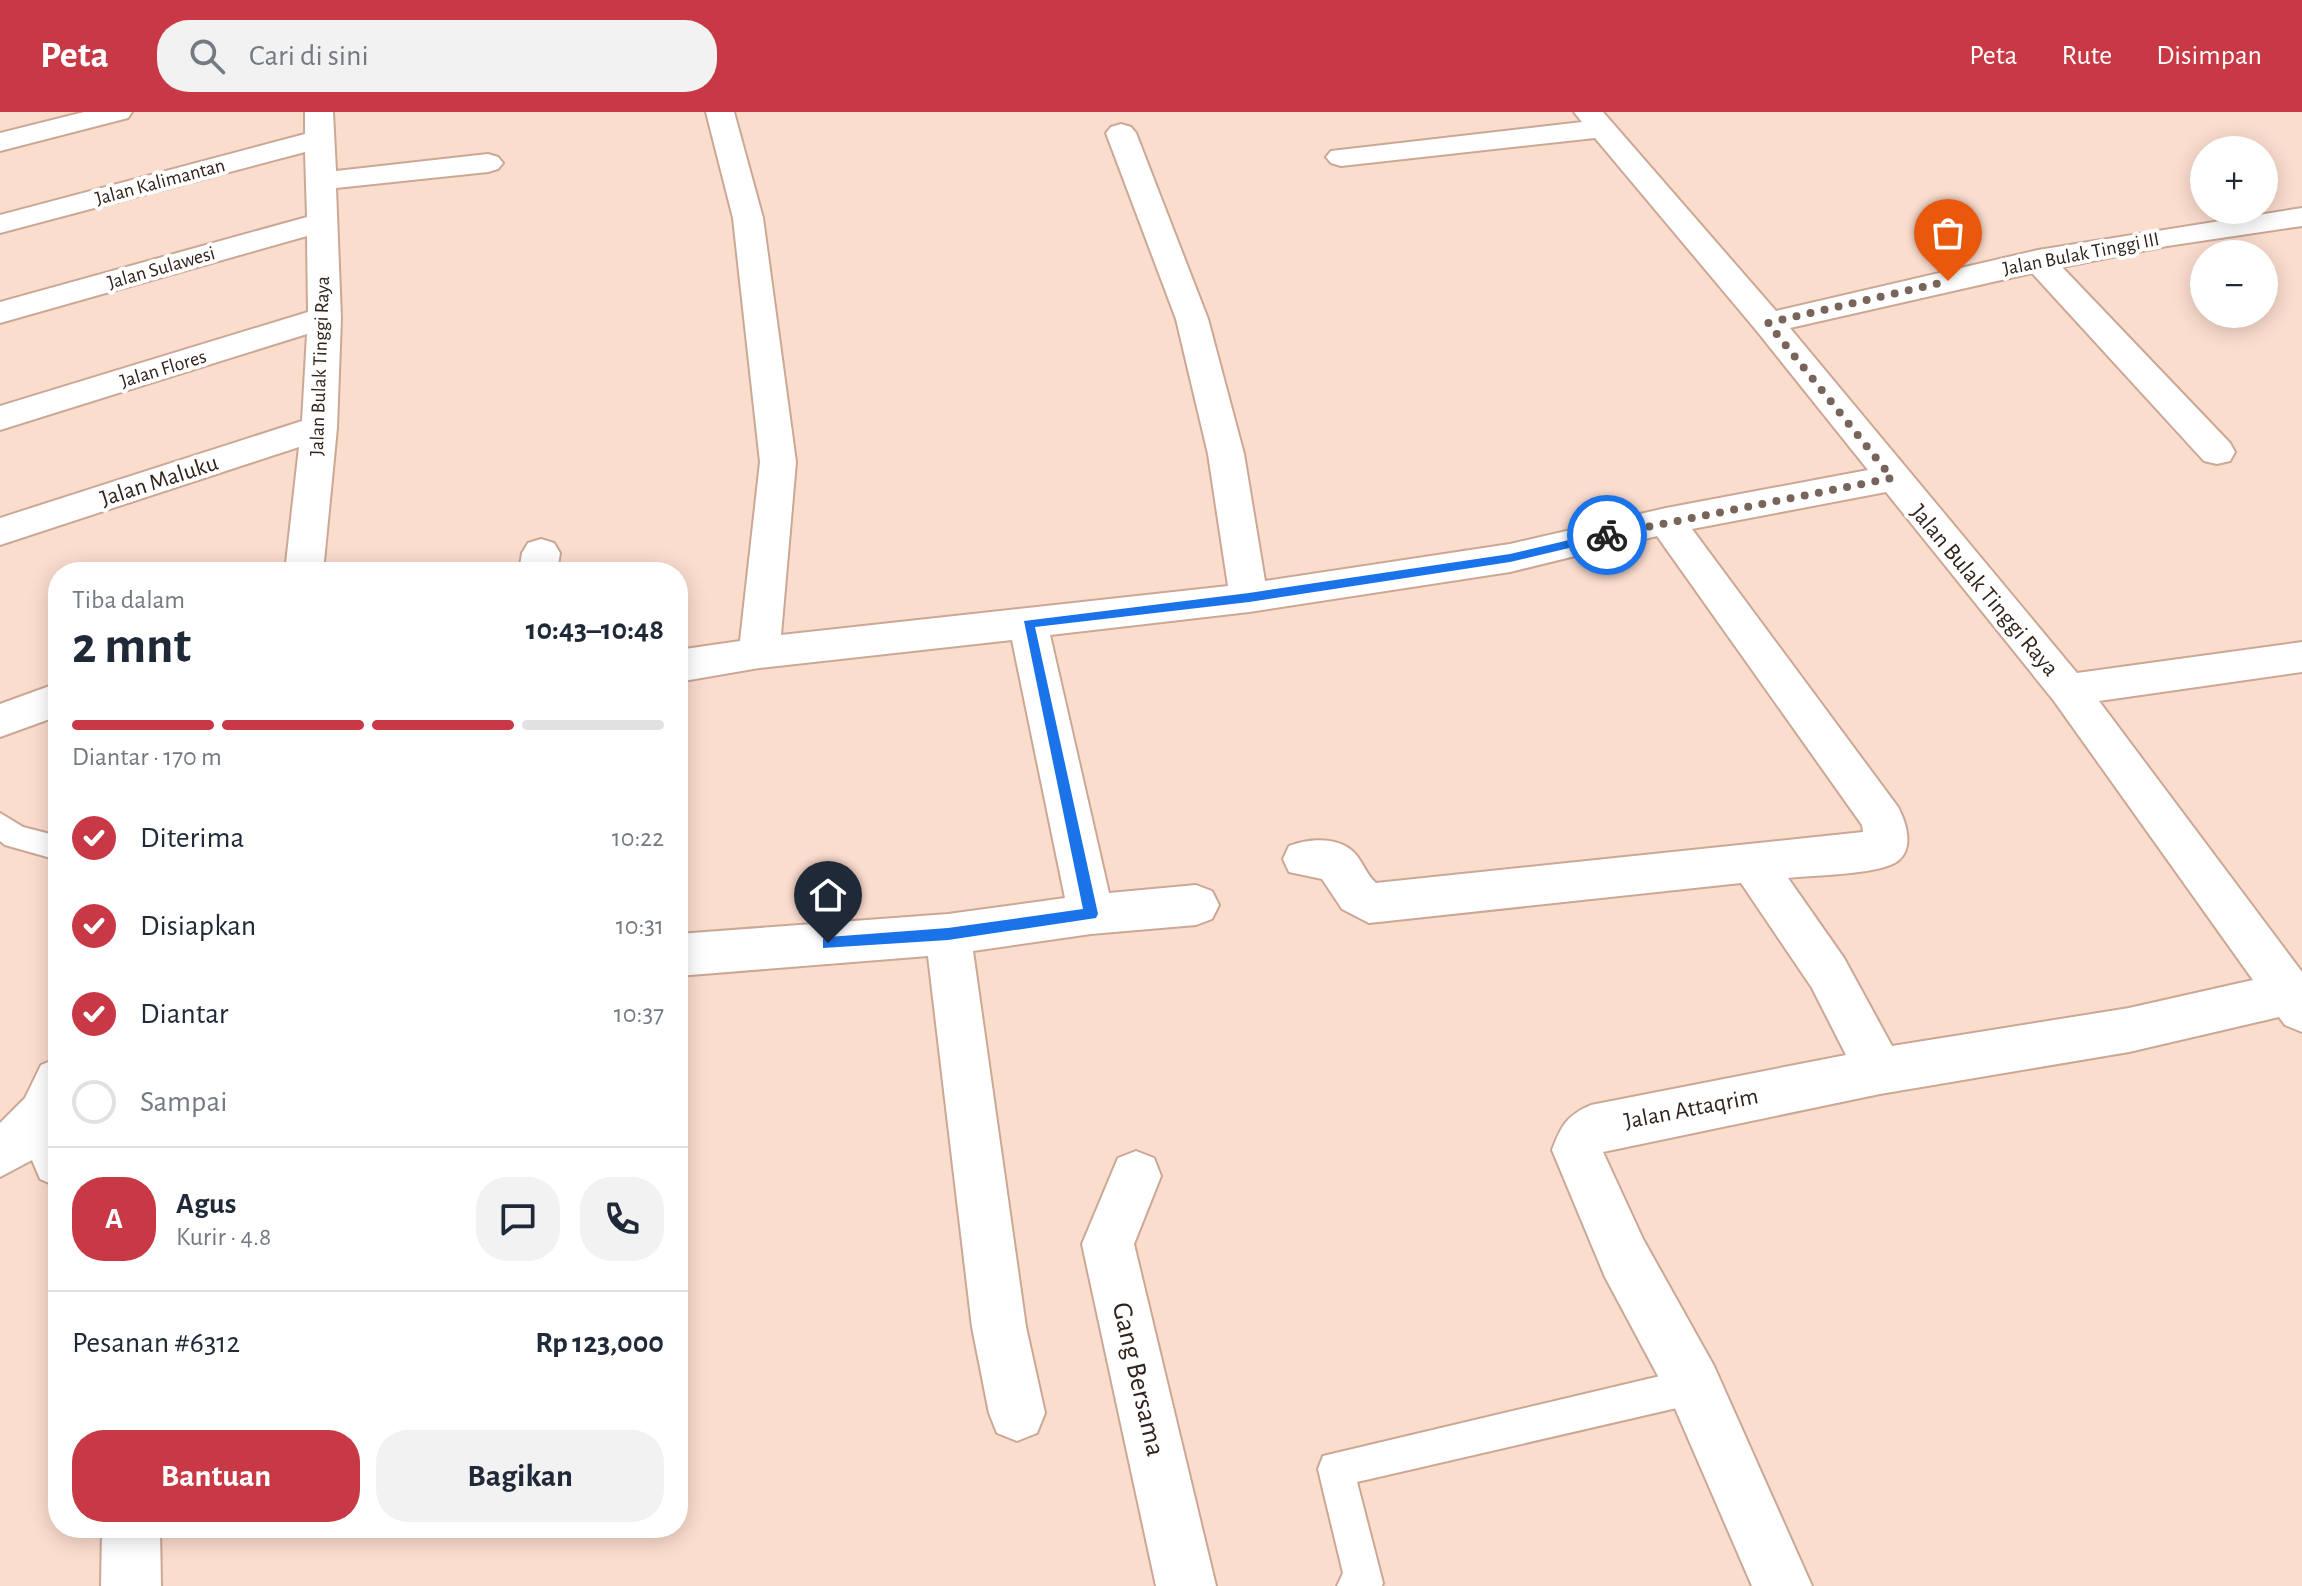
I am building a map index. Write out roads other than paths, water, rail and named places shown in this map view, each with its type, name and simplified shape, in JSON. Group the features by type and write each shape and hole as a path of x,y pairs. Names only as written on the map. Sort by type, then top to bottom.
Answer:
{"street":[{"path":"0,142 118,112"},
{"path":"720,112 748,218 778,462 759,653"},
{"path":"1341,157 1595,120"},
{"name":"Jalan Bulak Tinggi Raya","path":"1595,120 1768,323 2068,690 2296,1002"},
{"name":"Jalan Bulak Tinggi Raya","path":"305,562 319,428 325,318 319,126"},
{"name":"Jalan Kalimantan","path":"0,224 319,126"},
{"path":"1121,133 1192,319 1226,454 1249,598"},
{"path":"322,181 488,163"},
{"name":"Jalan Bulak Tinggi III","path":"1768,323 2038,260 2215,228 2302,217"},
{"name":"Jalan Sulawesi","path":"0,313 322,222"},
{"path":"2038,260 2217,452"},
{"name":"Jalan Flores","path":"0,418 325,318"},
{"name":"Jalan Maluku","path":"0,532 319,428"},
{"path":"688,664 759,653 1249,598 1510,558 1666,521 1892,478"},
{"path":"1305,859 1328,857 1335,861 1351,888 1369,903 1880,849 1886,845 1883,820 1666,521"},
{"path":"1028,624 1091,914"},
{"path":"2068,690 2302,657"},
{"path":"0,688 48,671"},
{"path":"0,721 48,703"},
{"path":"1753,863 1828,973 1880,1071"},
{"path":"688,954 948,934 1091,914 1196,905"},
{"path":"948,934 999,1327 1017,1413"},
{"name":"Jalan Attaqrim","path":"1782,1586 1694,1386 1624,1258 1584,1171 1577,1150 1581,1139 1591,1129 1606,1125 1880,1071 2296,1002"},
{"path":"0,1153 18,1142 48,1101"},
{"name":"Gang Bersama","path":"1136,1176 1108,1244 1186,1586"},
{"path":"131,1538 131,1586"}],"lane":[{"path":"0,825 15,837 48,845"},
{"path":"1356,1586 1364,1583 1336,1469 1694,1386"}]}
